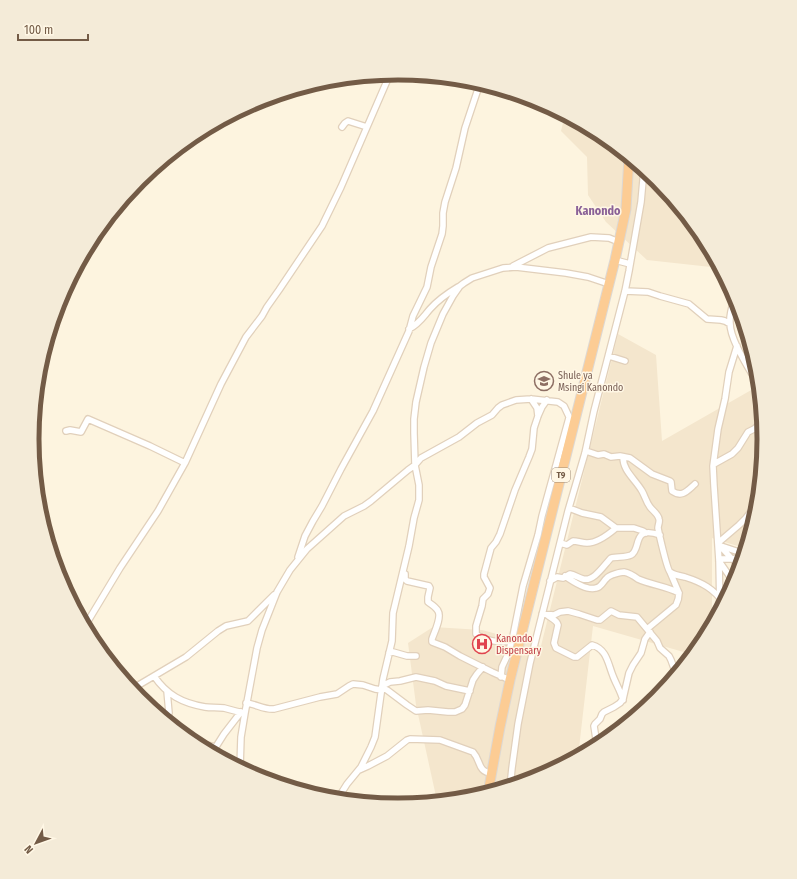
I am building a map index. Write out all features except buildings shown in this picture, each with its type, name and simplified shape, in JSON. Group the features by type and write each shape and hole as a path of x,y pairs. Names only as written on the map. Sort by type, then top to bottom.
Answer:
{"highway":[{"name":"T9","path":"489,788 505,678 571,422 615,260 626,209 629,163"}],"street":[{"path":"88,621 120,568 155,516 184,462 221,384 246,337 262,316 322,226 387,80"},
{"path":"297,560 305,536 373,411 409,329 413,316 427,287 431,267 442,234 443,212 456,168 465,128 478,89"},
{"path":"342,127 348,121 367,127"},
{"path":"511,781 530,663 544,615 550,581 569,508 586,451 594,411 625,291 641,202 643,176"},
{"path":"511,267 548,248 586,238 609,238 619,242"},
{"path":"615,260 630,264"},
{"path":"409,329 422,320 430,308 452,290 472,278 503,268 516,266 580,275 609,284"},
{"path":"341,794 358,770 371,747 375,736 382,688 392,641 393,613 410,546 414,518 420,493 415,465 414,420 417,396 431,343 443,314 460,286"},
{"path":"625,291 648,292 684,302 692,306 707,319 721,320 730,324"},
{"path":"733,306 730,324 737,346 752,373"},
{"path":"719,602 719,545 714,486 714,464 718,429 729,372 737,346"},
{"path":"609,356 625,361"},
{"path":"531,399 537,408 538,416"},
{"path":"240,763 243,713 262,630 277,592 290,570 307,548 344,516 364,506 380,494 415,465 421,458 456,440 477,423 488,418 502,405 516,400 547,400 558,402 564,406 571,422 523,586 512,641 502,667 505,678"},
{"path":"512,641 504,642 479,637 477,635 476,632 483,599 488,594 490,588 484,574 489,553 500,533 514,490 532,449 534,428 538,416 547,400"},
{"path":"66,432 70,430 81,432 88,419 184,462"},
{"path":"714,464 732,454 738,448 748,432 757,426"},
{"path":"586,451 598,455 604,454 611,457 630,458 652,474 670,481 672,491 675,493 684,493 695,484"},
{"path":"596,739 594,726 604,712 614,707 622,700 633,665 641,653 648,631 676,605 679,596 666,564 658,527 658,516 647,503 639,487 628,473 624,465 623,457"},
{"path":"569,508 601,518 616,528 634,528 646,533 660,535"},
{"path":"719,545 751,512"},
{"path":"560,543 567,545 574,541 588,543 592,542 609,534 616,528"},
{"path":"550,581 557,577 561,578 570,574 584,580 592,578 611,558 632,555 640,536 646,533"},
{"path":"719,545 740,552"},
{"path":"719,545 736,564"},
{"path":"719,560 738,558"},
{"path":"719,560 731,578"},
{"path":"404,569 405,579 407,581 428,586 430,588 428,602 438,610 439,615 432,642 445,646 460,656 505,678"},
{"path":"565,576 576,584 589,588 596,588 608,577 625,572 642,581 679,593"},
{"path":"670,572 705,585 721,599"},
{"path":"137,686 186,657 226,626 248,621 277,592"},
{"path":"544,615 554,615 568,611 600,620 611,611 619,615 637,617 671,660 675,669"},
{"path":"544,615 558,623 554,644 556,648 574,657 592,645 596,646 602,651 610,664 612,674 622,695 622,700"},
{"path":"389,653 393,652 407,656 416,656"},
{"path":"382,688 416,711 428,710 455,712 464,707 467,702 473,680 483,667"},
{"path":"154,676 174,697 199,705 223,708 243,713"},
{"path":"246,703 267,710 274,709 337,694 353,684 363,685 375,689 382,688 390,682 414,677 446,686 470,690"},
{"path":"167,691 169,713 168,715"},
{"path":"212,746 215,747 224,734 243,713"},
{"path":"358,770 386,756 410,739 444,741 473,752 483,771 492,774"}],"shaded area":[{"path":"564,120 598,141 636,169 669,202 684,221 714,267 647,260 606,222 588,195 587,157 561,131"},
{"path":"618,334 656,355 662,441 754,388 758,440 757,463 755,486 746,533 741,547 712,538 712,615 687,653 593,626 579,751 558,762 514,780 469,792 436,797 416,705 408,643 433,627 482,630 541,646"}],"place":[{"name":"Shule ya Msingi Kanondo","path":"544,381"},
{"name":"Kanondo Dispensary","path":"482,644"}],"district":[{"name":"Kanondo","path":"598,211"}]}
